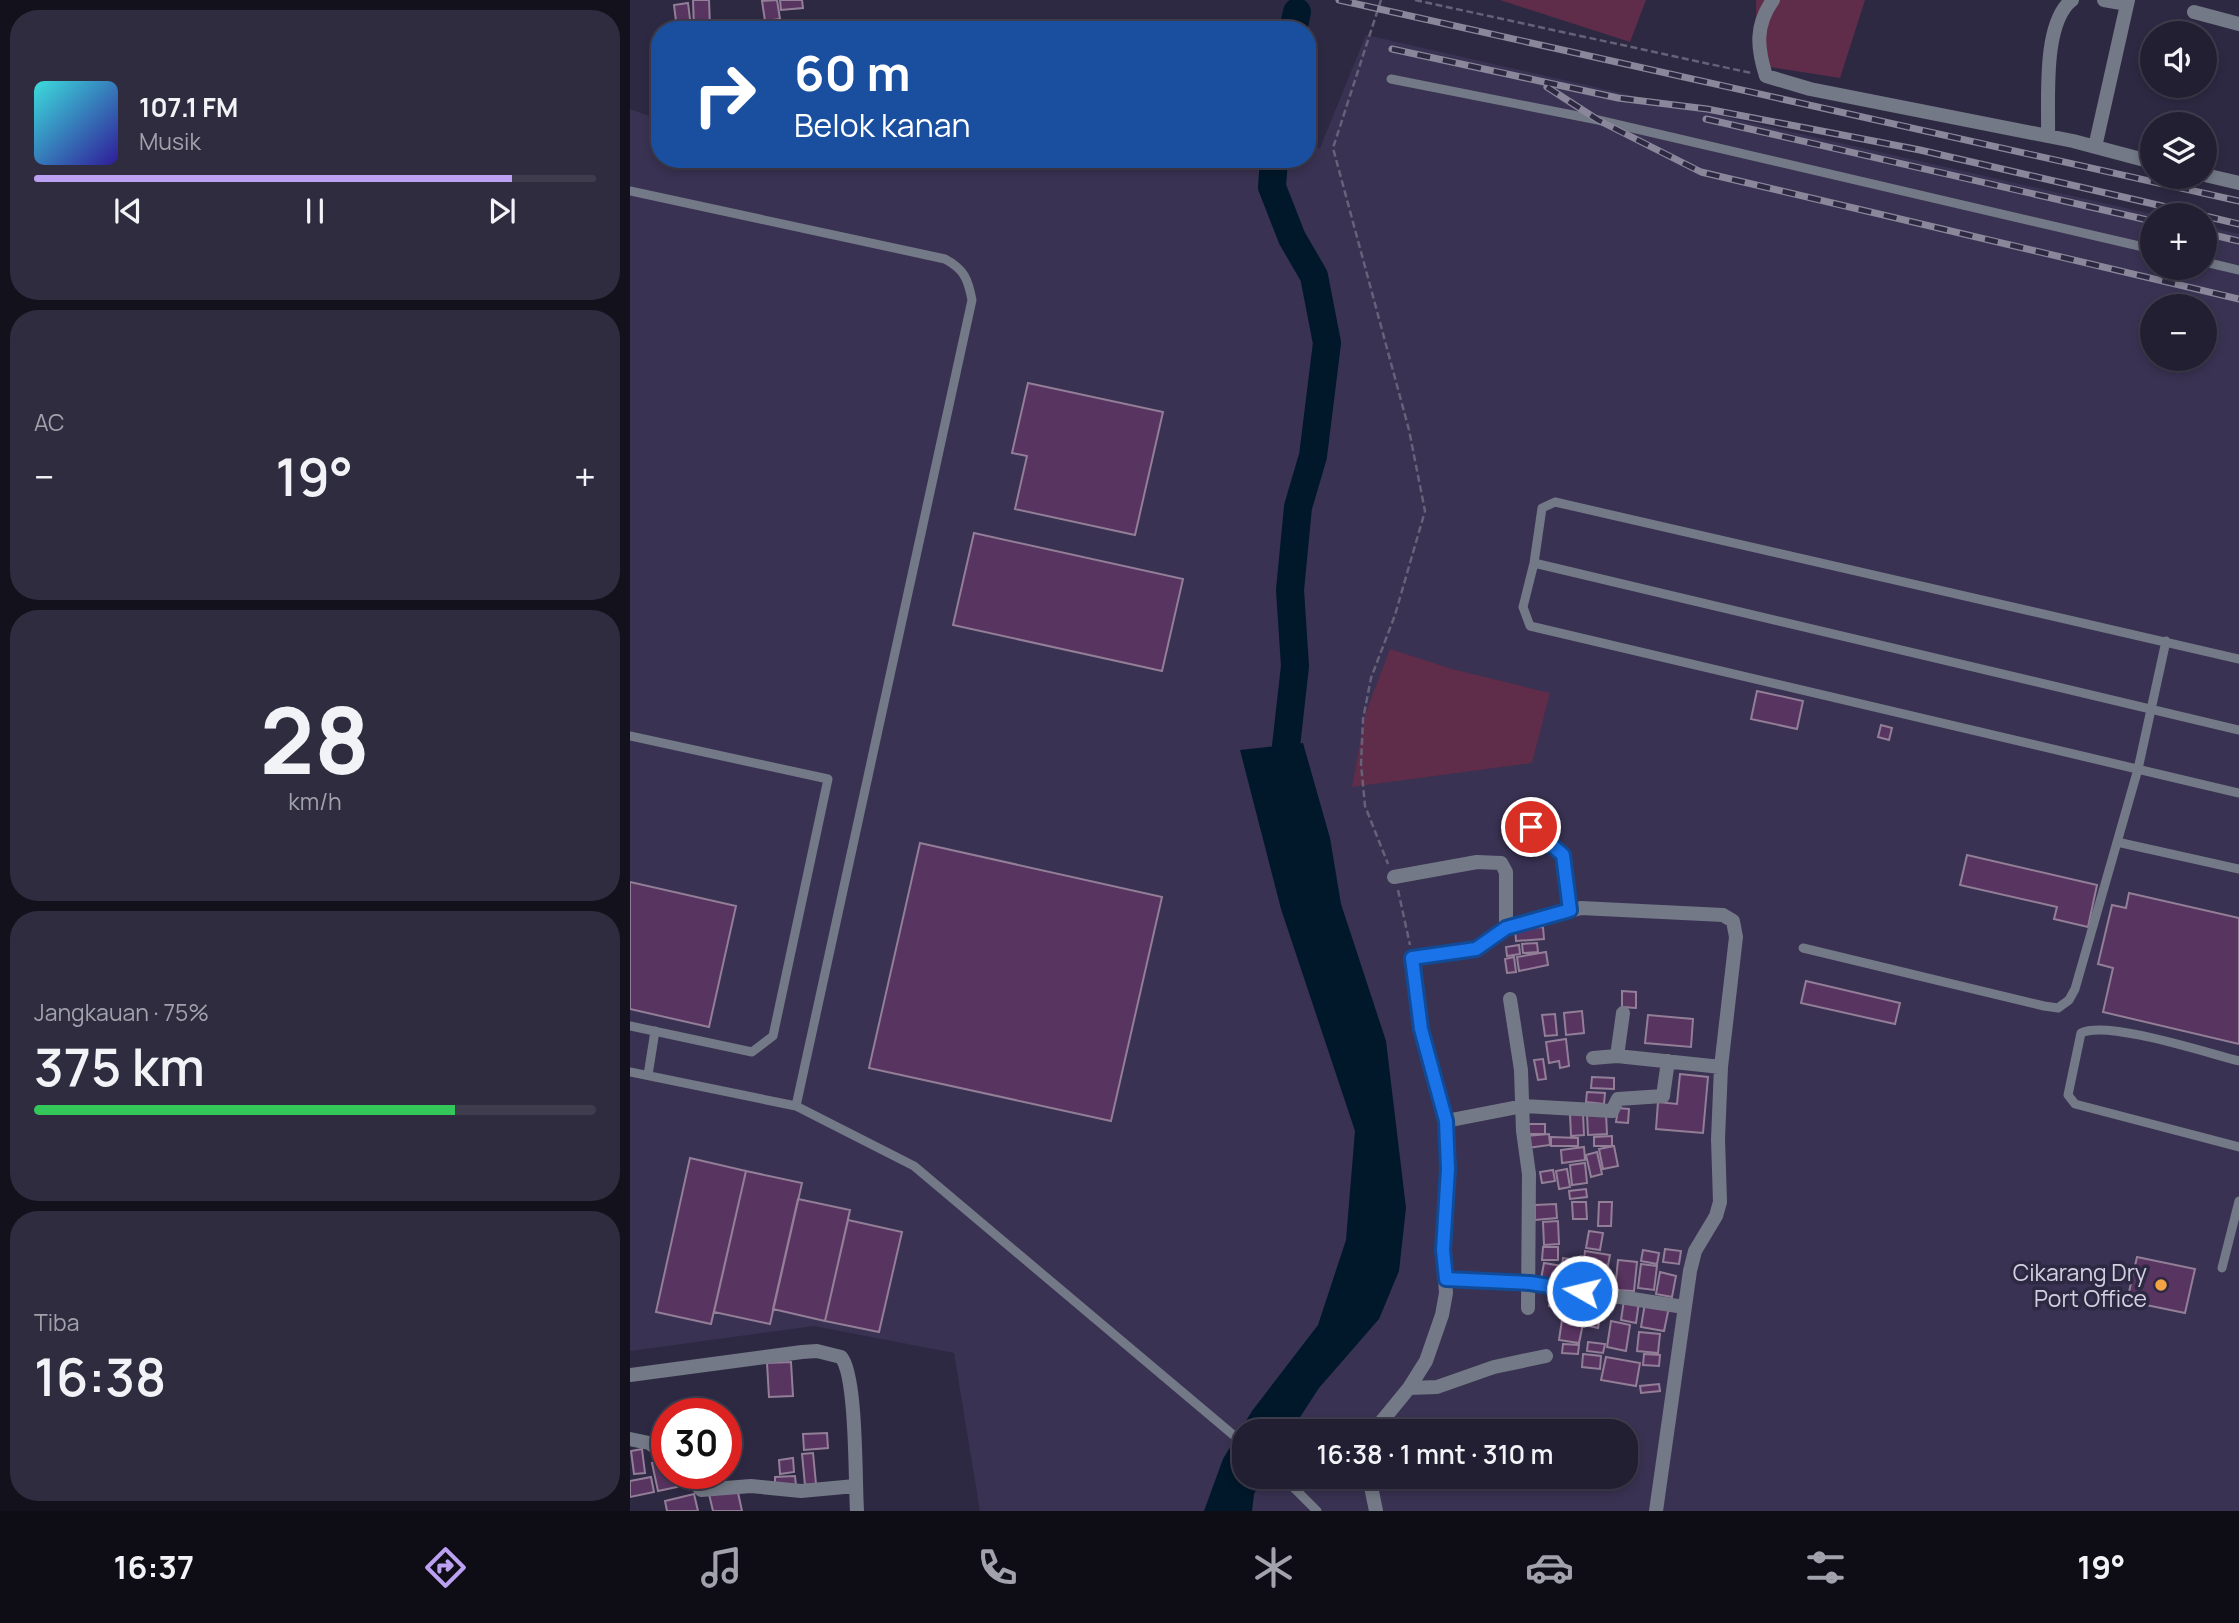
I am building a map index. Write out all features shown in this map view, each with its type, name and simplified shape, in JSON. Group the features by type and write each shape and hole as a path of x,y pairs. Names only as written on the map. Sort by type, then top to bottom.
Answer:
{"street":[{"path":"1773,0 1760,25 1760,54 1766,76 1810,89 2048,136 2140,159"},
{"path":"2048,136 2054,31 2060,12 2072,0"},
{"path":"2095,147 2127,2 2104,0"},
{"path":"2194,12 2239,24"},
{"path":"2217,177 2238,181"},
{"path":"1524,806 1527,821 1563,855 1570,910"},
{"path":"1394,877 1477,862 1501,863 1507,884 1506,928"},
{"path":"1384,1419 1409,1388 1433,1346 1442,1315 1446,1279 1443,1250 1448,1169 1446,1121 1421,1029 1412,958 1482,947 1506,928 1570,910 1625,909 1716,914 1733,921 1735,957 1721,1067 1718,1139 1720,1202 1716,1216 1695,1251 1684,1307 1657,1511"},
{"path":"1510,999 1523,1106 1531,1213 1528,1308"},
{"path":"1617,1056 1623,1013"},
{"path":"1593,1058 1617,1056 1721,1067"},
{"path":"1446,1121 1523,1106 1606,1112 1615,1110 1618,1099 1659,1098 1666,1090 1668,1061"},
{"path":"1446,1279 1530,1283 1684,1307"},
{"path":"630,1375 802,1352 817,1351 841,1357 848,1368 852,1397 857,1511"},
{"path":"1409,1388 1437,1387 1494,1367 1546,1356"},
{"path":"630,1439 651,1444"},
{"path":"742,1487 801,1491 855,1486"},
{"path":"1372,1489 1376,1511"}],"lane":[{"path":"1391,79 1598,120 2140,246"},
{"path":"630,191 944,259 959,266 969,279 972,300 796,1106"},
{"path":"2217,265 2239,270"},
{"path":"2239,659 1555,502 1542,508 1534,563 1523,607 1530,626 2239,793"},
{"path":"1534,563 2239,730"},
{"path":"1803,948 2058,1008 2068,1000 2075,989 2137,769 2166,641"},
{"path":"630,736 828,779 774,1037 752,1052 630,1026"},
{"path":"2117,842 2239,869"},
{"path":"2239,1061 2113,1030 2087,1030 2081,1033 2067,1095 2075,1104 2239,1147"},
{"path":"648,1075 655,1031"},
{"path":"630,1072 796,1106 914,1166 1232,1434"},
{"path":"2222,1268 2239,1201"},
{"path":"1297,1489 1317,1511"}],"path":[{"path":"1381,0 1333,148 1409,430 1425,507 1395,615 1371,678 1361,736 1365,806 1403,905 1412,958"},
{"path":"1415,0 1766,76"}],"shaded area":[{"path":"1500,0 1646,0 1630,42"},
{"path":"1756,0 1865,0 1840,78 1757,65"},
{"path":"1366,35 2140,211 2140,280 2217,280 2217,229 2239,234 2239,1511 980,1511 954,1353 814,1326 630,1351 630,109 651,117 651,168 1316,168 1316,148 1320,148"},
{"path":"1390,649 1452,669 1550,693 1532,763 1352,787 1365,715"}],"water":[{"path":"1303,743 1330,838 1341,904 1386,1041 1406,1208 1399,1271 1379,1319 1319,1388 1299,1419 1247,1419 1318,1325 1346,1240 1355,1131 1281,909 1240,750"},
{"path":"1232,1444 1232,1489 1257,1489 1252,1511 1204,1511 1223,1459"}],"building":[{"path":"693,0 709,0 710,21 694,21"},
{"path":"777,0 780,19 765,21 762,1"},
{"path":"780,0 802,0 803,8 781,10"},
{"path":"688,3 690,21 676,21 674,5"},
{"path":"1028,383 1163,412 1135,535 1015,509 1027,456 1012,453"},
{"path":"974,533 1183,579 1162,671 953,625"},
{"path":"1757,691 1803,701 1797,729 1751,719"},
{"path":"1881,725 1892,728 1889,740 1878,737"},
{"path":"920,843 1162,897 1111,1121 869,1068"},
{"path":"1967,855 2097,885 2088,927 2054,919 2057,907 1960,885"},
{"path":"630,882 736,906 709,1027 630,1009"},
{"path":"2129,893 2239,918 2239,1044 2103,1012 2113,968 2098,964 2112,905 2126,908"},
{"path":"1543,927 1544,939 1516,941 1515,928"},
{"path":"1537,943 1538,952 1523,953 1522,944"},
{"path":"1519,945 1520,954 1507,956 1506,947"},
{"path":"1546,952 1548,965 1519,971 1517,957"},
{"path":"1514,957 1516,972 1507,973 1505,959"},
{"path":"1806,981 1900,1003 1895,1024 1801,1003"},
{"path":"1622,991 1636,992 1636,1008 1622,1007"},
{"path":"1582,1011 1584,1033 1566,1035 1564,1013"},
{"path":"1555,1014 1557,1035 1545,1036 1542,1015"},
{"path":"1648,1015 1693,1019 1691,1047 1645,1043"},
{"path":"1566,1039 1569,1066 1560,1068 1559,1061 1549,1063 1546,1042"},
{"path":"1543,1059 1546,1079 1538,1080 1534,1060"},
{"path":"1680,1074 1708,1077 1703,1133 1656,1129 1658,1102 1677,1104"},
{"path":"1592,1077 1614,1078 1614,1089 1591,1088"},
{"path":"1587,1092 1605,1093 1604,1104 1586,1102"},
{"path":"1618,1108 1629,1109 1628,1123 1616,1122"},
{"path":"1606,1113 1607,1134 1588,1135 1587,1114"},
{"path":"1570,1114 1583,1114 1584,1135 1571,1136"},
{"path":"1525,1124 1545,1124 1545,1134 1526,1134"},
{"path":"1549,1134 1550,1145 1527,1148 1526,1136"},
{"path":"1612,1136 1612,1146 1594,1146 1594,1137"},
{"path":"1551,1137 1578,1138 1578,1146 1551,1146"},
{"path":"1614,1146 1618,1166 1603,1169 1599,1149"},
{"path":"1584,1147 1585,1160 1562,1163 1561,1150"},
{"path":"1597,1152 1602,1174 1591,1177 1586,1155"},
{"path":"690,1158 746,1171 711,1324 656,1312"},
{"path":"1585,1163 1587,1183 1572,1185 1570,1165"},
{"path":"1567,1169 1570,1187 1559,1189 1556,1171"},
{"path":"1553,1170 1555,1181 1542,1183 1540,1172"},
{"path":"746,1171 802,1183 770,1324 714,1312"},
{"path":"1586,1189 1587,1197 1570,1199 1569,1191"},
{"path":"798,1199 850,1210 825,1321 773,1309"},
{"path":"1572,1202 1586,1202 1587,1219 1573,1219"},
{"path":"1599,1202 1612,1202 1611,1226 1598,1226"},
{"path":"1556,1204 1557,1218 1535,1220 1535,1205"},
{"path":"848,1220 902,1232 879,1332 825,1321"},
{"path":"1558,1221 1559,1244 1544,1245 1543,1222"},
{"path":"1589,1231 1603,1233 1600,1250 1586,1248"},
{"path":"1543,1247 1558,1247 1558,1260 1542,1260"},
{"path":"1665,1249 1681,1251 1679,1264 1663,1262"},
{"path":"1643,1250 1659,1253 1657,1264 1641,1261"},
{"path":"1585,1251 1610,1255 1608,1265 1584,1261"},
{"name":"Cikarang Dry Port Office","path":"2137,1257 2195,1269 2185,1313 2127,1301"},
{"path":"1563,1258 1576,1260 1573,1285 1541,1279 1544,1263 1562,1266"},
{"path":"1618,1260 1637,1262 1634,1291 1615,1290"},
{"path":"1585,1264 1608,1267 1606,1277 1584,1274"},
{"path":"1641,1264 1657,1266 1654,1290 1638,1288"},
{"path":"1660,1272 1676,1276 1672,1297 1656,1294"},
{"path":"1584,1276 1605,1280 1603,1288 1583,1285"},
{"path":"1551,1288 1563,1290 1560,1308 1549,1306"},
{"path":"1587,1294 1601,1296 1598,1313 1585,1311"},
{"path":"1624,1300 1639,1302 1636,1323 1621,1320"},
{"path":"1563,1302 1582,1304 1581,1318 1562,1317"},
{"path":"1645,1303 1669,1307 1664,1331 1641,1327"},
{"path":"1587,1314 1600,1317 1598,1328 1585,1325"},
{"path":"1562,1320 1583,1324 1579,1343 1559,1340"},
{"path":"1611,1321 1630,1325 1626,1351 1607,1347"},
{"path":"1639,1332 1660,1334 1658,1353 1637,1351"},
{"path":"1588,1342 1605,1344 1603,1353 1587,1351"},
{"path":"1563,1344 1579,1345 1578,1354 1562,1353"},
{"path":"1583,1354 1601,1356 1600,1369 1582,1367"},
{"path":"1644,1354 1660,1355 1659,1366 1643,1365"},
{"path":"1606,1357 1640,1363 1636,1386 1601,1380"},
{"path":"791,1362 793,1396 769,1397 767,1363"},
{"path":"1659,1384 1660,1391 1641,1393 1640,1386"},
{"path":"827,1433 828,1448 804,1450 803,1434"},
{"path":"642,1449 645,1473 634,1474 631,1451"},
{"path":"813,1453 816,1484 805,1485 802,1454"},
{"path":"793,1458 794,1472 780,1474 779,1460"},
{"path":"795,1476 796,1486 775,1487 775,1477"},
{"path":"651,1477 651,1489 654,1492 630,1497 630,1481"},
{"path":"737,1489 742,1511 713,1511 709,1494"},
{"path":"694,1494 698,1511 667,1511 665,1501"}],"waterway":[{"path":"1295,21 1297,12"},
{"path":"1273,168 1272,187 1292,238 1314,276 1327,343 1313,456 1298,507 1290,590 1295,666 1282,782"}],"railway":[{"path":"1339,0 2239,201"},
{"path":"1392,49 1618,98 1707,109 1920,150 2149,203"},
{"path":"1547,87 1598,120 1701,172 2239,299"},
{"path":"1706,119 2140,218"},
{"path":"2217,219 2239,224"},
{"path":"2217,236 2239,241"}],"place":[{"name":"Cikarang Dry Port Office","path":"2161,1285"}],"route":[{"path":"1531,827 1563,855 1568,877 1570,910 1546,919 1506,928 1487,944 1476,949 1412,958 1421,1029 1446,1121 1448,1169 1443,1250 1446,1279 1530,1283 1582,1291"}]}
